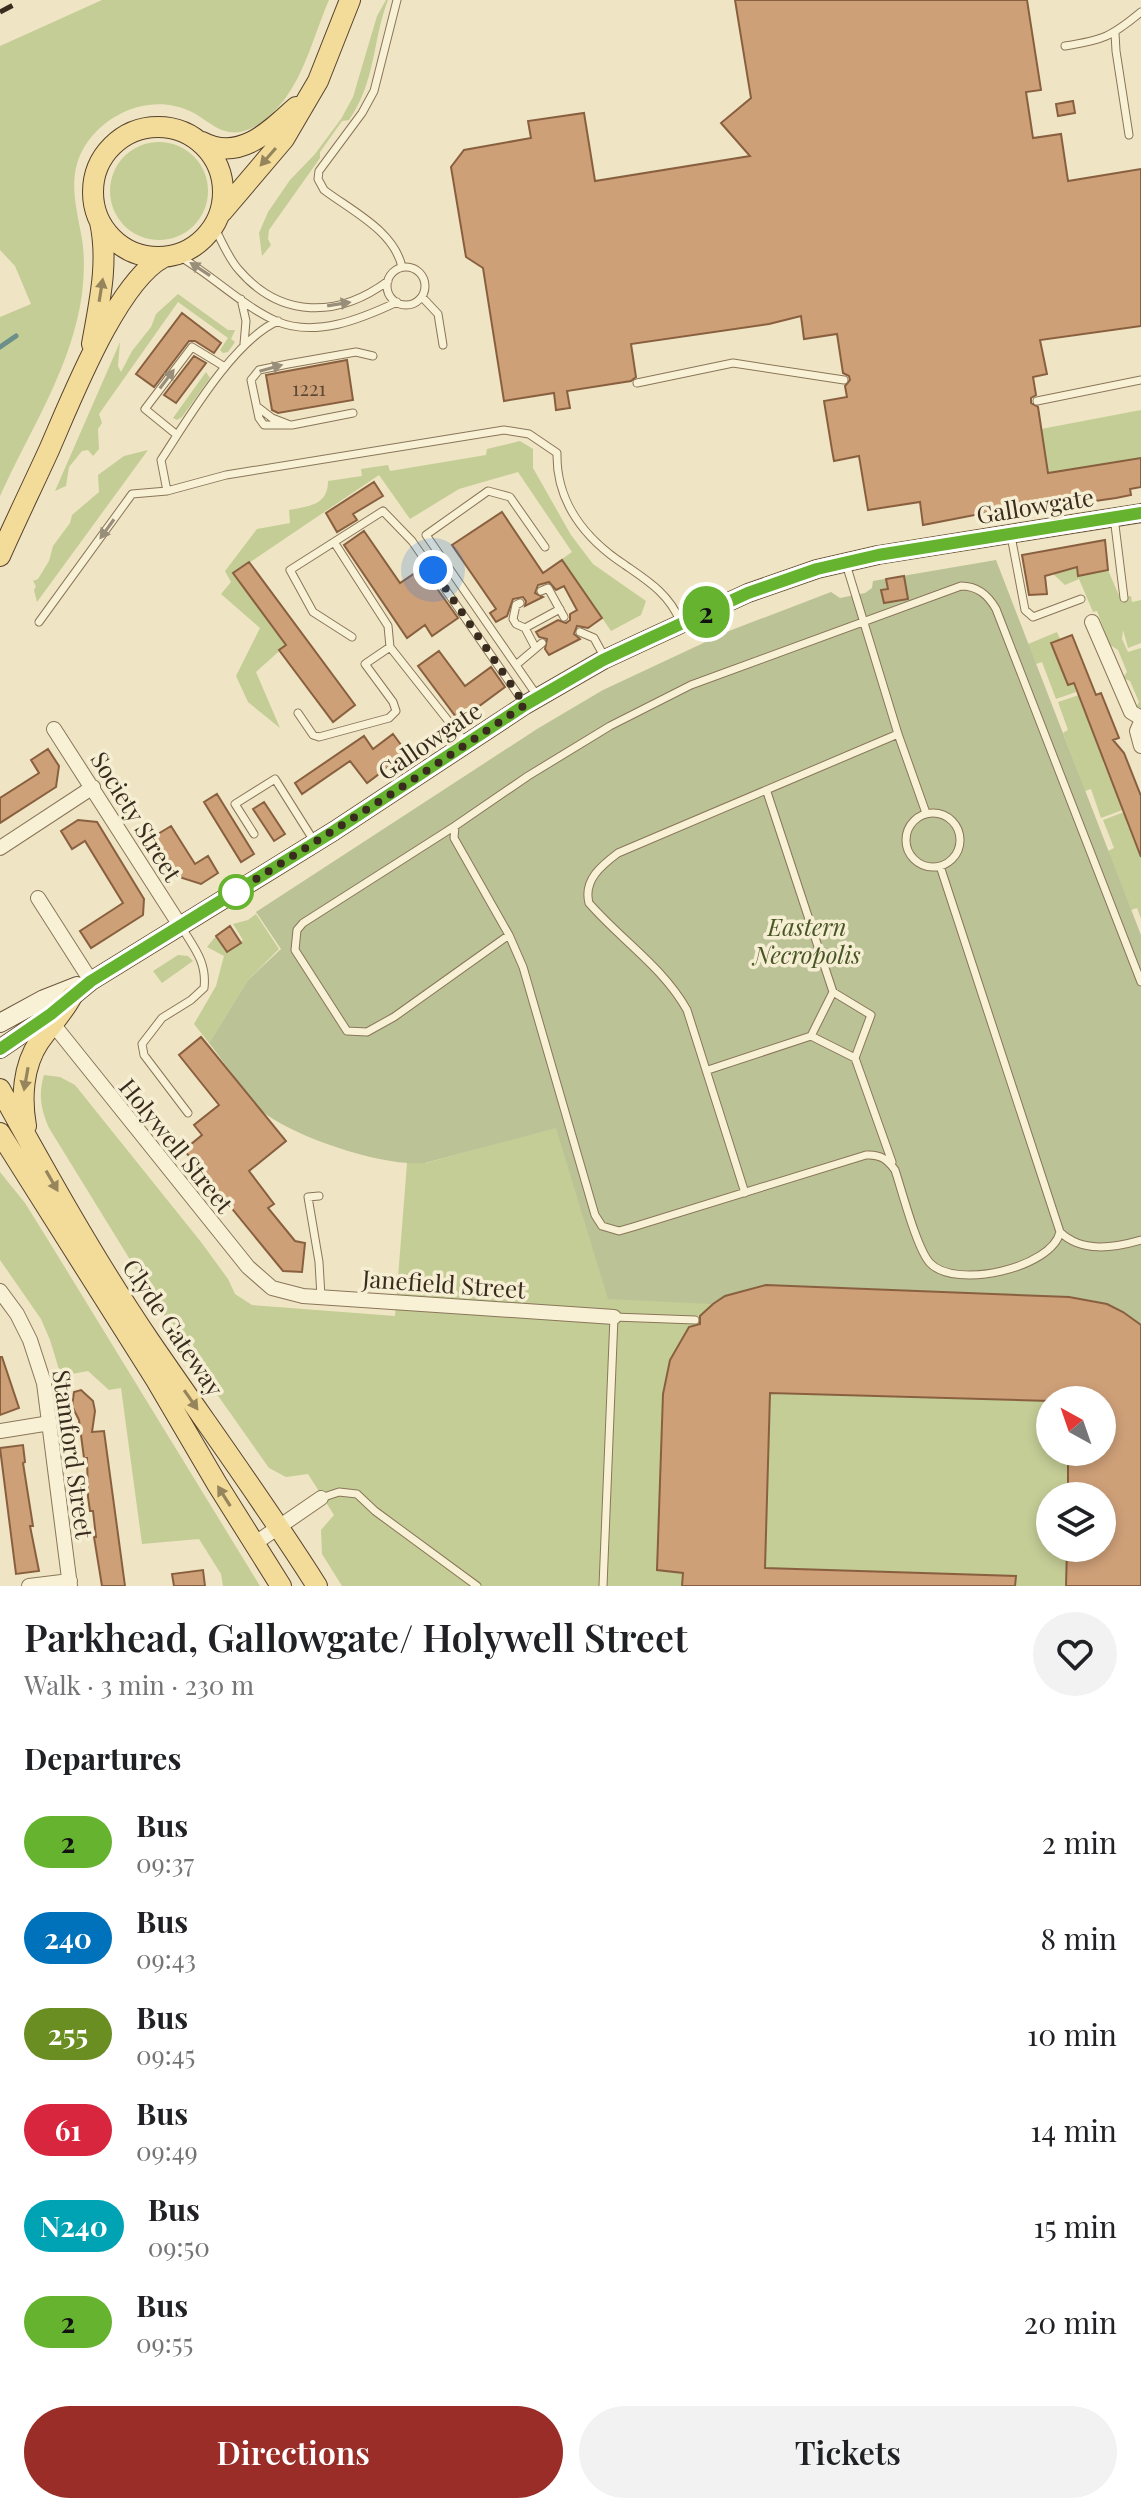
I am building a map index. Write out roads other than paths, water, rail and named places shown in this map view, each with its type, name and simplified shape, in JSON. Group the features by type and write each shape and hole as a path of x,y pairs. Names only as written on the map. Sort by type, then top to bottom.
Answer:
{"main road":[{"path":"0,556 89,358 137,279 150,266 202,241 284,139 325,66 350,0"},
{"path":"89,358 103,279 104,244 94,207 93,181 107,151 119,139 134,131 154,126 178,129 224,149 250,143 273,128 311,94"},
{"path":"202,142 218,165 223,182 224,198 217,221"},
{"path":"100,222 117,243 140,255 171,256"},
{"path":"29,1141 23,1100 34,1050 72,996"},
{"name":"Clyde Gateway","path":"0,1089 148,1339 280,1527 317,1586"},
{"name":"Clyde Gateway","path":"0,1133 148,1367 281,1586"},
{"path":"0,1152 30,1181"}],"street":[{"name":"Gallowgate","path":"0,1049 91,981 315,843 532,701 606,659 681,623 783,580 845,562 1141,513"},
{"path":"1092,622 1131,712 1141,720 1137,731 1141,746"},
{"name":"Society Street","path":"54,729 181,927"},
{"path":"13,859 2,847 93,787"},
{"path":"38,898 91,981"},
{"name":"Gallowgate","path":"0,1023 44,999 91,981"},
{"name":"Holywell Street","path":"53,1024 248,1267 272,1288"},
{"name":"Janefield Street","path":"272,1288 321,1297 614,1317"},
{"name":"Stamford Street","path":"0,1291 17,1314 44,1383 70,1583"},
{"path":"0,1431 50,1423"},
{"path":"254,1544 321,1498"},
{"path":"29,1586 70,1583"}],"lane":[{"path":"397,0 374,91 362,113 319,171 318,179 324,190 391,242 400,255 402,267"},
{"path":"1065,46 1097,41 1115,33 1141,12"},
{"path":"1115,33 1129,135"},
{"path":"217,221 239,271 283,304 308,308 352,302 367,297 402,267 417,270 424,277 425,288 422,297 407,305 397,302 389,293 388,281"},
{"path":"171,256 278,321 301,327 361,319 397,302"},
{"path":"422,297 438,314 443,345"},
{"path":"241,298 246,321 244,344"},
{"path":"167,491 161,460 177,435 244,344 278,321"},
{"path":"177,435 145,409 192,347 225,367"},
{"path":"353,413 292,425 264,425 259,418 251,380 259,370 356,352 373,356"},
{"path":"637,383 733,363 844,380"},
{"path":"1037,401 1141,380"},
{"path":"39,622 132,494 167,491 226,475 504,430 535,437 557,453 558,480 570,510 597,544 658,588 675,609 681,623"},
{"path":"532,701 516,665 426,535 488,491 510,497 545,547"},
{"path":"352,637 313,612 290,570 383,511 412,541 532,701"},
{"path":"1114,517 1124,598"},
{"path":"1011,534 1025,610 1033,617 1081,599"},
{"path":"334,542 388,626 390,647 466,743"},
{"path":"845,562 926,813"},
{"path":"509,935 394,1017 367,1032 357,1033 347,1031 295,950 297,930 303,923 610,726 691,685 961,586 975,587 990,599 1113,904 1141,982"},
{"path":"525,628 562,613 548,588 541,591"},
{"path":"516,665 538,645 525,628 513,619 516,605 520,603"},
{"path":"580,632 594,638 606,659"},
{"path":"298,713 313,735 319,737 389,718 396,711 393,702 365,664 390,647"},
{"path":"745,1193 687,1010 658,971 589,903 589,886 600,867 618,853 898,734"},
{"path":"254,834 235,804 275,779 315,843"},
{"path":"767,792 833,992 871,1015 855,1058 925,1258 940,1272 970,1276 1026,1263 1048,1252 1058,1242 1060,1232"},
{"path":"926,813 944,815 957,828 959,846 949,862 940,866 932,867 916,861 906,847 905,838 911,822 926,813"},
{"path":"455,826 454,838 509,935 523,967 560,1086 566,1120 595,1215 602,1226 619,1231 866,1155 883,1158 895,1170"},
{"path":"940,866 1060,1232 1071,1243 1084,1246 1122,1245 1141,1240"},
{"path":"181,927 202,961 206,972 204,988 162,1018 142,1044 144,1055 188,1113"},
{"path":"811,1036 833,992"},
{"path":"708,1070 811,1036 855,1058"},
{"path":"319,1196 308,1197 319,1262 321,1297"},
{"path":"603,1586 614,1317 695,1320"},
{"path":"321,1498 339,1492 357,1494 375,1511 477,1586"}],"waterway":[{"path":"0,347 16,336"}],"railway":[{"path":"0,12 23,0"}],"park label":[{"name":"Eastern Necropolis","path":"807,940"}]}
